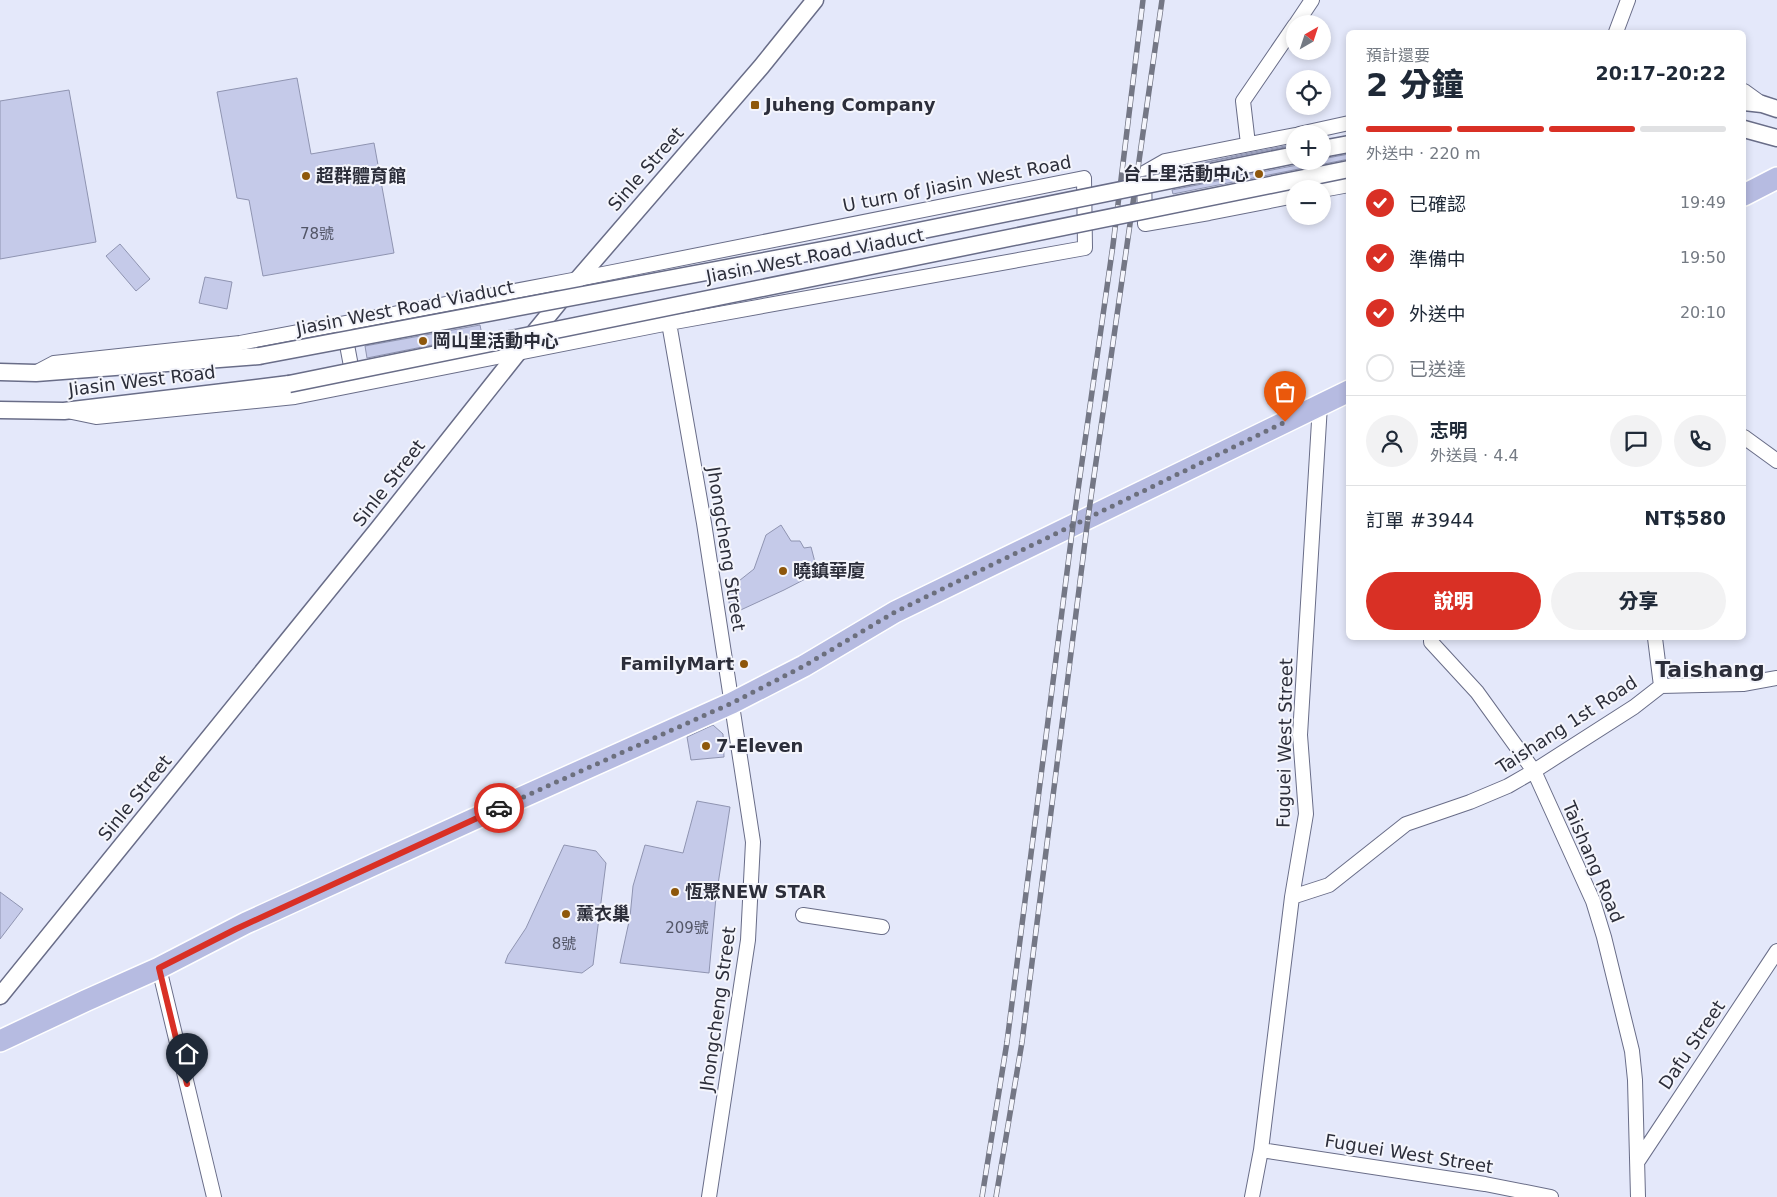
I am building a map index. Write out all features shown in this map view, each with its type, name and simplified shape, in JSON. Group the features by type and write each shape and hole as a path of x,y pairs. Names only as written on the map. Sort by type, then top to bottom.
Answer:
{"main road":[{"path":"1746,194 1777,178"},
{"path":"0,1041 159,968 255,920 732,703 804,666 895,612 1346,392"}],"street":[{"name":"Sinle Street","path":"0,996 378,529 516,354 578,279 761,67 815,0"},
{"path":"1301,15 1312,0"},
{"path":"1617,30 1628,0"},
{"path":"1248,144 1242,101 1286,37"},
{"path":"1746,92 1770,106"},
{"path":"1746,102 1770,106"},
{"path":"1331,127 1346,124"},
{"path":"1748,133 1777,138"},
{"path":"1286,137 1165,162 1144,173 1145,224 1286,198"},
{"path":"1331,147 1346,145"},
{"name":"Jiasin West Road Viaduct","path":"259,356 844,246 1286,157"},
{"name":"Jiasin West Road Viaduct","path":"289,384 1346,170"},
{"name":"U turn of Jiasin West Road","path":"64,411 96,417 295,397 669,323 1085,248 1084,178 578,279"},
{"path":"1331,188 1346,186"},
{"path":"36,373 54,363 240,343 578,279"},
{"name":"Jhongcheng Street","path":"669,323 704,523 753,842 748,940 709,1197"},
{"path":"343,324 355,386"},
{"name":"Jiasin West Road","path":"0,372 36,373 259,356"},
{"name":"Jiasin West Road","path":"0,410 64,411 289,384"},
{"name":"Fuguei West Street","path":"1320,405 1300,735 1306,814 1292,898 1261,1150 1485,1184 1552,1197"},
{"path":"1746,438 1777,460"},
{"name":"Taishang Road","path":"1431,640 1478,692 1534,772 1593,901 1604,937 1632,1051 1635,1080 1638,1197"},
{"name":"Taishang 1st Road","path":"1292,898 1329,885 1406,824 1508,786 1534,772 1634,707 1661,686 1654,640"},
{"path":"1661,686 1742,684 1777,678"},
{"path":"803,915 882,927"},
{"name":"Dafu Street","path":"1638,1161 1777,951"},
{"path":"159,968 214,1197"},
{"path":"1252,1197 1261,1150"}],"building":[{"name":"超群體育館","path":"297,78 311,154 374,143 394,253 263,276 249,200 237,198 217,92"},
{"path":"69,90 96,242 0,259 0,101"},
{"path":"1286,146 1168,170 1244,154"},
{"path":"1346,155 1346,160 1331,163 1331,157"},
{"path":"1286,167 1286,170 1294,170 1173,194 1172,190"},
{"path":"120,244 150,279 136,291 106,256"},
{"path":"205,277 232,282 227,309 199,303"},
{"path":"480,325 482,335 367,358 365,346"},
{"name":"曉鎮華廈","path":"781,525 791,541 800,541 804,548 811,547 816,566 815,574 732,614 729,602 730,588 754,569 766,535"},
{"name":"7-Eleven","path":"713,725 723,734 724,757 691,760 687,737"},
{"name":"恆聚NEW STAR","path":"697,801 730,807 716,897 709,973 620,963 630,917 633,886 645,845 683,853"},
{"name":"薰衣巢","path":"564,845 596,851 606,863 593,965 582,973 505,963 508,955 526,928"},
{"path":"0,892 23,909 0,939"}],"railway":[{"path":"982,1197 1007,1042 1073,525 1113,245 1143,0"},
{"path":"996,1197 1022,1042 1088,518 1162,0"}],"way so far":[{"path":"499,808 732,703 804,666 895,612 1285,422"}],"place":[{"name":"Juheng Company","path":"755,105"},
{"name":"台上里活動中心","path":"1259,174"},
{"name":"超群體育館","path":"306,176"},
{"name":"岡山里活動中心","path":"423,341"},
{"name":"曉鎮華廈","path":"783,571"},
{"name":"FamilyMart","path":"744,664"},
{"name":"7-Eleven","path":"706,746"},
{"name":"恆聚NEW STAR","path":"675,892"},
{"name":"薰衣巢","path":"566,914"}],"district":[{"name":"Taishang","path":"1710,669"}],"route":[{"path":"187,1084 159,968 236,929 499,808"}]}
